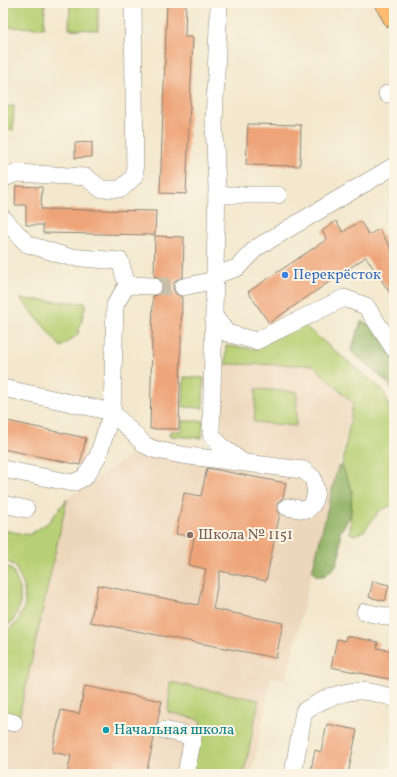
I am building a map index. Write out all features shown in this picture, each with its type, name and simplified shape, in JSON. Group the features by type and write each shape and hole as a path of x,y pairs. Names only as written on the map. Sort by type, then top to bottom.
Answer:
{"main road":[{"path":"386,3 394,17"}],"lane":[{"path":"3,180 4,178 17,173 86,177 101,189 121,189 135,176 133,3"},
{"path":"219,3 214,124 217,195 215,317 208,414 211,434 221,446 244,462"},
{"path":"183,287 237,268 256,248 394,166"},
{"path":"217,195 278,195"},
{"path":"3,218 27,244 69,257 120,261 127,285 115,305 112,412 98,456 85,477 73,483 3,469"},
{"path":"127,285 154,286"},
{"path":"215,317 227,333 256,341 344,298 366,306 394,349"},
{"path":"3,388 112,412 145,445 153,449 181,455 303,470 313,478 316,492 313,504 307,510 287,507"},
{"path":"3,504 26,509"},
{"path":"365,612 394,618"},
{"path":"293,774 304,711 319,702 343,694 360,691 394,698"},
{"path":"164,730 193,737 186,774"}],"shaded area":[{"name":"Школа № 1151","path":"226,364 313,365 353,403 286,679 271,677 252,774 3,774 3,714 19,717 67,499 152,440 220,453"}],"green space":[{"path":"3,3 45,3 44,28 3,27"},
{"path":"70,3 98,3 98,30 69,29"},
{"path":"14,106 13,130 3,130 3,107"},
{"path":"21,299 86,303 78,334 61,347"},
{"path":"361,321 374,326 394,357 394,394 389,384 351,351"},
{"path":"301,323 384,391 394,424 394,505 380,510 364,531 355,535 350,533 352,490 342,466 353,403 313,365 226,364 226,346 257,349"},
{"path":"184,377 204,378 203,408 183,407"},
{"path":"256,389 297,392 296,426 254,422"},
{"path":"182,421 203,421 202,438 169,436 170,431 182,431"},
{"path":"338,466 342,466 352,490 350,517 340,532 340,553 335,567 324,576 317,576 312,572"},
{"path":"67,499 19,717 3,714 3,633 17,623 25,605 24,586 15,566 3,559 3,530 29,535 49,522"},
{"path":"3,564 12,570 20,588 20,605 13,621 3,628"},
{"path":"170,682 259,700 244,774 190,774 201,720 168,712"}],"building":[{"path":"167,3 186,3 185,37 193,37 186,194 160,193"},
{"path":"248,124 301,125 300,166 246,165"},
{"path":"92,142 92,157 75,158 75,143"},
{"path":"16,186 42,187 41,209 156,211 155,235 43,233 43,225 26,225 26,205 15,205"},
{"path":"336,221 343,232 360,221 369,235 379,229 394,253 394,299 366,257 269,323 248,292 327,239 322,231"},
{"path":"155,236 184,237 183,277 176,280 173,284 173,289 176,294 182,297 179,429 150,429 153,296 158,295 161,292 163,286 159,278 154,276"},
{"path":"3,420 86,438 80,465 3,449"},
{"path":"207,468 286,483 283,498 277,505 280,513 266,581 220,571 213,609 283,623 276,658 90,622 98,585 198,605 206,569 189,565 194,537 176,534 184,493 201,496"},
{"path":"373,581 389,585 385,601 369,597"},
{"path":"346,636 378,642 377,648 394,651 394,680 331,667 337,639 345,641"},
{"name":"Начальная школа","path":"85,686 162,701 157,723 154,728 155,734 146,774 67,774 71,756 52,752 61,710 79,714"},
{"path":"327,724 357,730 348,774 310,774 315,750 321,752"}],"tunnel":[{"path":"153,286 183,287"}],"place":[{"name":"Перекрёсток","path":"285,275"},
{"name":"Школа № 1151","path":"190,535"},
{"name":"Начальная школа","path":"106,730"}]}
